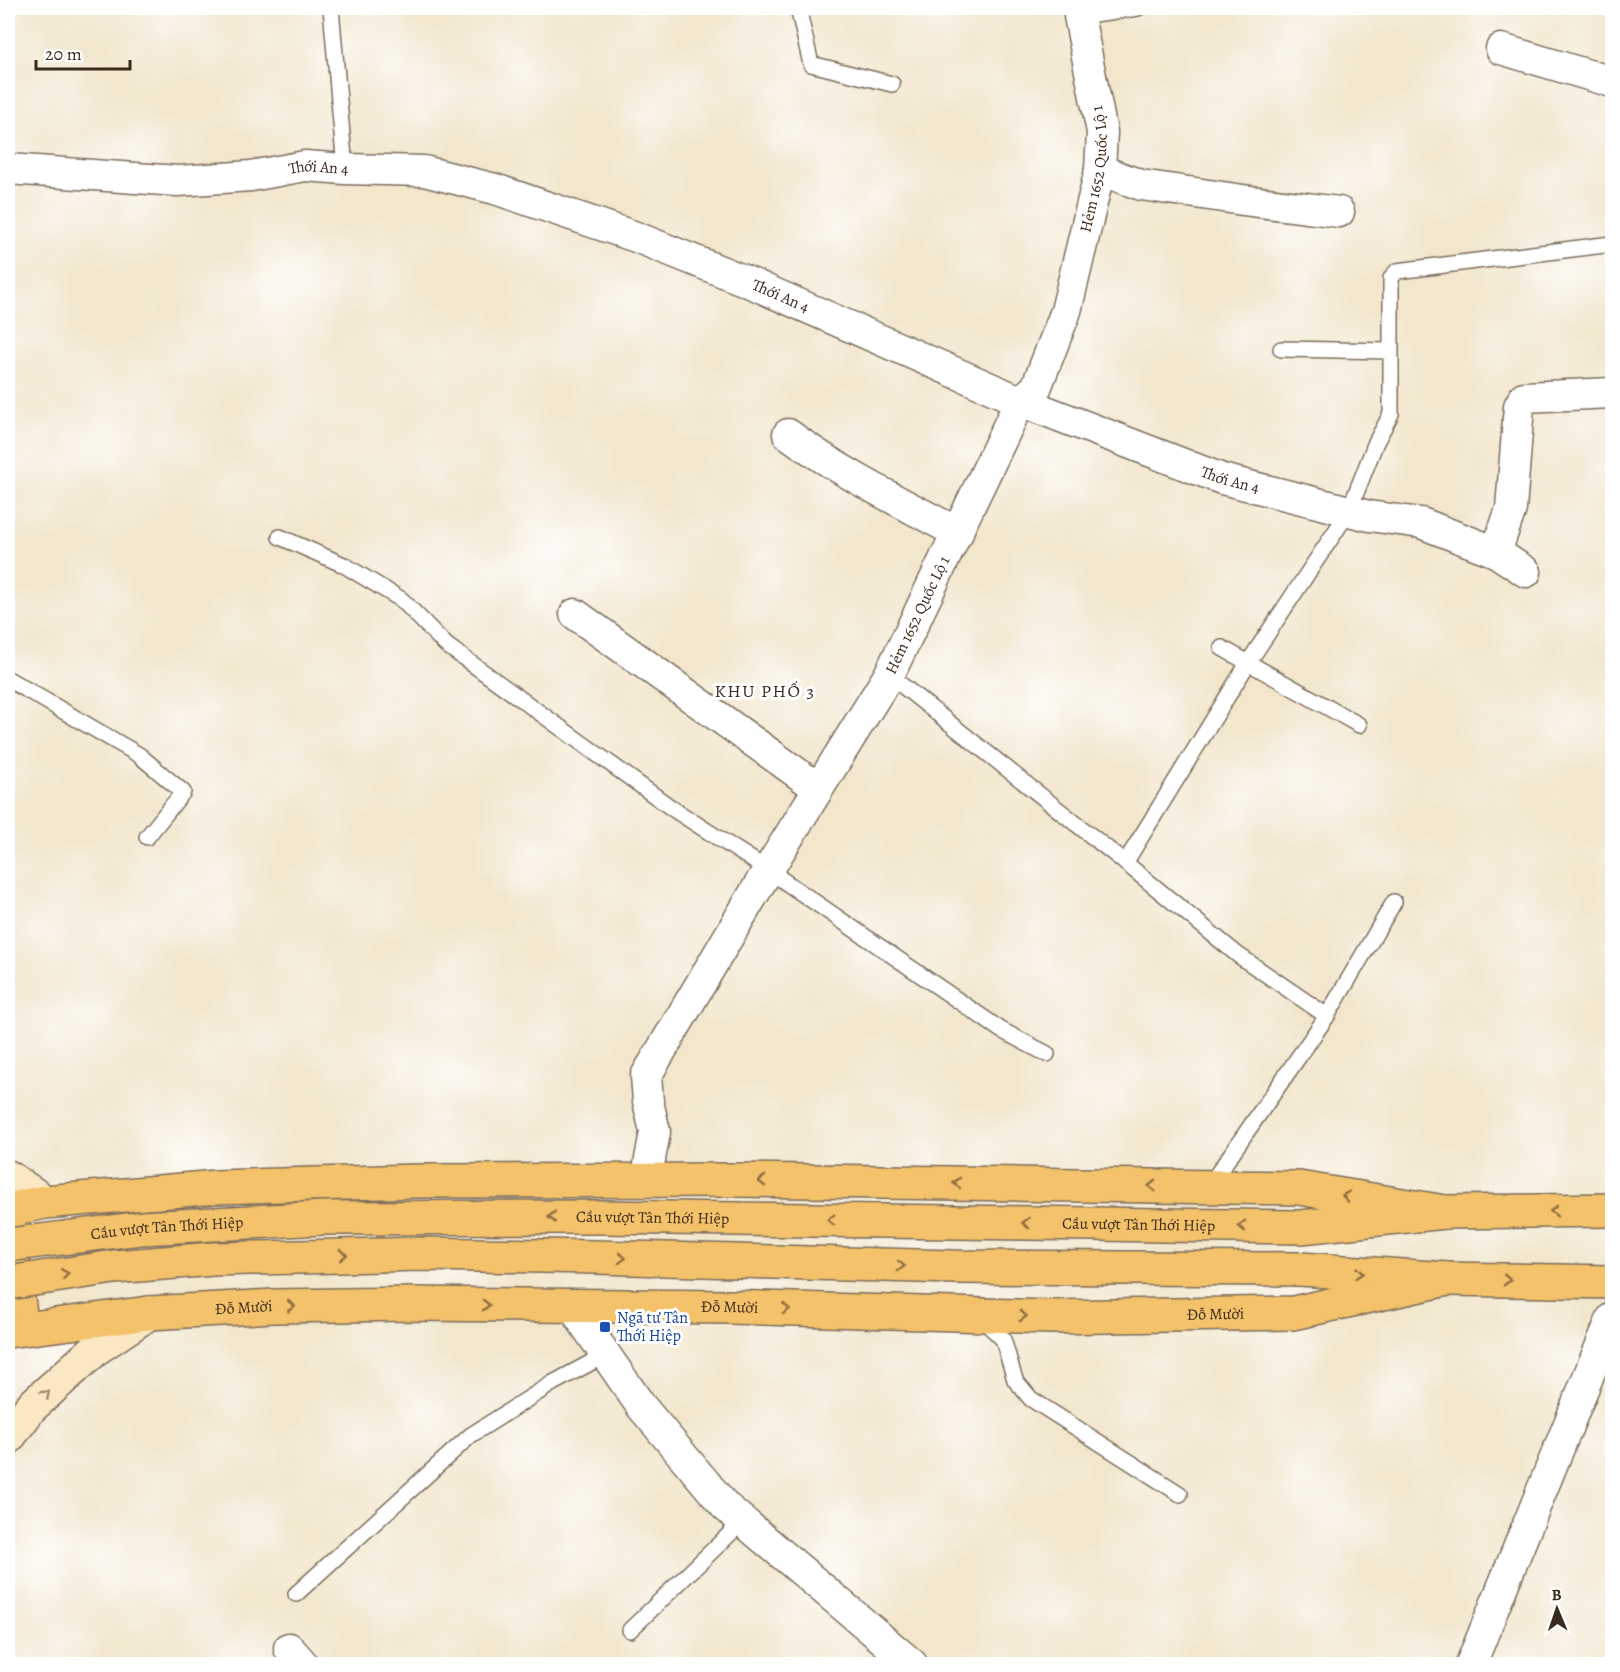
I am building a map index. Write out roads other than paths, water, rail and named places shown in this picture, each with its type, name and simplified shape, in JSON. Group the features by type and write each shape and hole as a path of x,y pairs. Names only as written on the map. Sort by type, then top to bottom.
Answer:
{"highway":[{"path":"8,1210 45,1202 228,1186 416,1181 736,1180 1299,1188 1445,1212 1612,1210"},
{"name":"Cầu vượt Tân Thới Hiệp","path":"8,1245 142,1228 323,1218 601,1217 1301,1227 1445,1212"},
{"path":"8,1222 14,1330"},
{"name":"Cầu vượt Tân Thới Hiệp","path":"8,1283 114,1267 213,1259 422,1254 954,1267 1300,1269"},
{"name":"Đỗ Mười","path":"1300,1269 1448,1279 1612,1281"},
{"name":"Đỗ Mười","path":"14,1330 149,1313 274,1306 413,1304 729,1307 1049,1317 1293,1313 1448,1279"}],"main road":[{"path":"8,1177 45,1202"},
{"path":"8,1438 30,1407 98,1347 149,1313"}],"street":[{"name":"Hẻm 1652 Quốc Lộ 1","path":"646,1181 655,1132 648,1101 646,1076 768,870 889,675 1020,400 1036,388 1066,311 1100,170 1102,132 1079,16"},
{"path":"1501,49 1612,82"},
{"name":"Thới An 4","path":"8,168 178,181 251,176 305,166 424,171 506,192 636,237 742,280 1020,400 1222,479 1369,516 1421,523 1496,552 1526,572"},
{"path":"1100,170 1141,185 1339,212"},
{"path":"1496,552 1511,508 1519,406 1524,397 1612,393"},
{"path":"788,434 836,467 958,533"},
{"path":"575,614 818,788"},
{"path":"572,1306 641,1406 725,1506 912,1665"},
{"path":"1471,1665 1612,1318"}],"lane":[{"path":"331,8 345,169"},
{"path":"798,8 811,64 892,84"},
{"path":"1079,16 1138,8"},
{"path":"1125,863 1248,663 1349,511 1376,442 1392,414 1391,278 1397,271 1612,244"},
{"path":"1281,349 1391,351"},
{"path":"280,537 344,565 402,600 446,645 673,809 768,870 1001,1030 1047,1054"},
{"path":"1222,648 1359,725"},
{"path":"889,675 1238,955 1327,1016"},
{"path":"8,679 139,755 183,792 147,837"},
{"path":"1209,1187 1327,1016 1394,902"},
{"path":"978,1314 1003,1339 1015,1380 1031,1399 1180,1494"},
{"path":"296,1594 471,1435 553,1383 605,1355"},
{"path":"630,1630 744,1521"}],"place":[{"name":"Ngã tư Tân Thới Hiệp","path":"605,1327"}],"district":[{"name":"KHU PHỐ 3","path":"765,691"}]}
